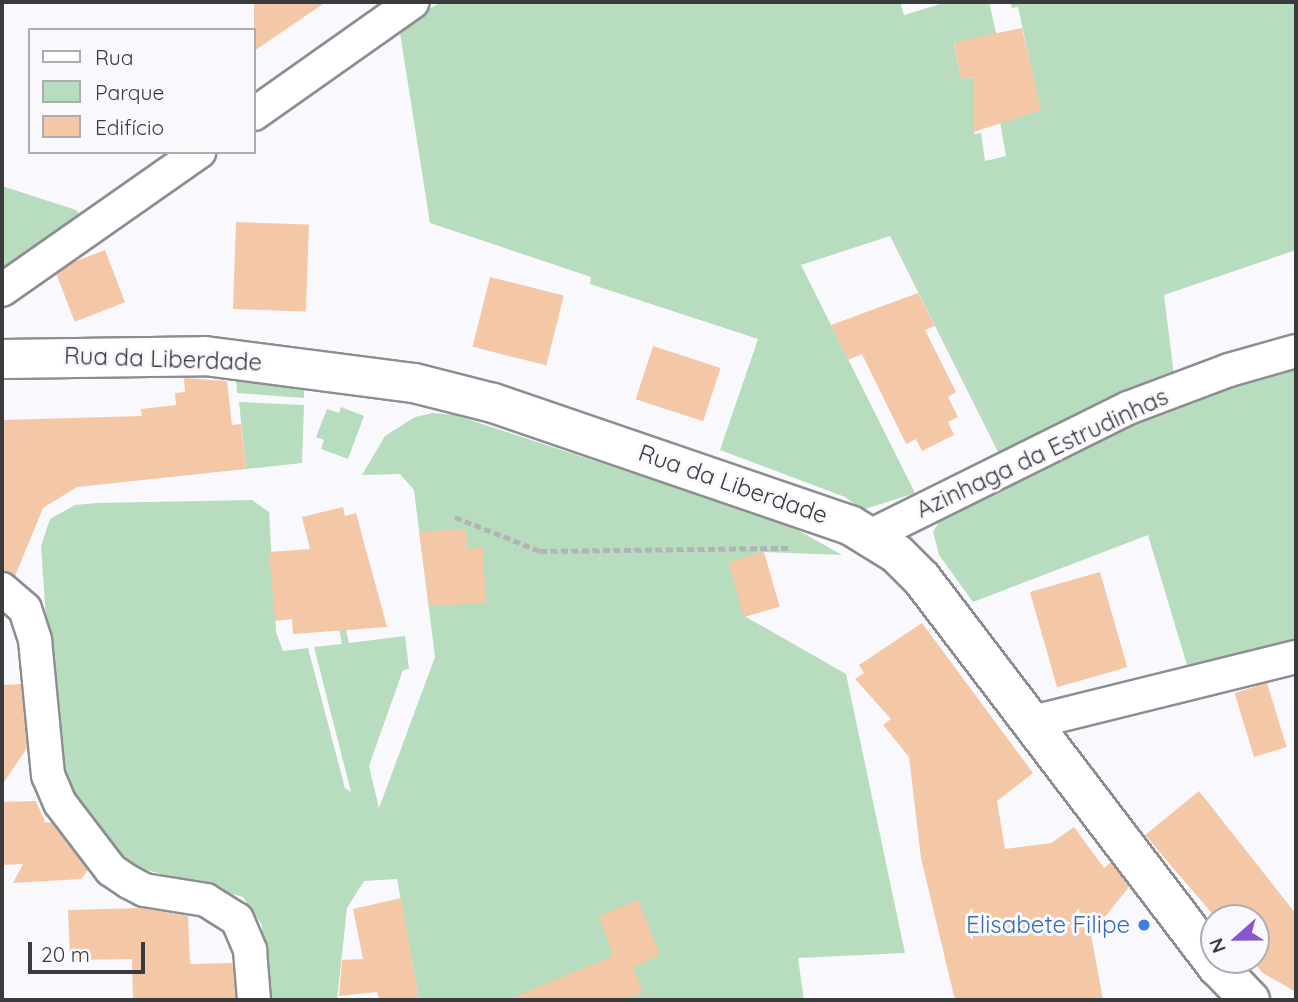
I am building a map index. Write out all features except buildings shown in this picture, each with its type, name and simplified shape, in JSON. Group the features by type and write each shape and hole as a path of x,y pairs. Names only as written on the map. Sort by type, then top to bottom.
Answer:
{"street":[{"path":"256,113 413,2"},
{"path":"2,290 196,154"},
{"name":"Azinhaga da Estrudinhas","path":"870,536 1128,408 1229,370 1296,351"},
{"name":"Rua da Liberdade","path":"2,359 205,356 414,383 493,403 827,514 870,536 922,579 1029,723 1218,967 1250,1000"},
{"path":"2,589 24,609 35,640 48,775 60,803 111,870 129,882 144,890 206,900 237,919 250,950 254,1000"},
{"path":"1029,723 1296,657"}],"path":[{"path":"455,517 540,551 795,548"}],"green space":[{"path":"441,2 900,2 904,15 947,2 989,2 1014,111 1028,108 1030,114 1040,110 1018,7 1012,8 1010,2 1296,2 1296,250 1164,295 1174,375 1001,458 890,236 801,265 915,493 862,510 845,497 720,450 758,339 590,284 591,277 430,223 399,27","holes":["985,36 1006,156 985,161 981,133 974,134 974,77 961,79 954,43"]},
{"path":"2,186 76,210 84,220 2,277"},
{"path":"1296,363 1296,639 1187,665 1148,535 973,602 939,555 933,532 945,512 1150,412"},
{"path":"236,376 304,384 304,398 237,393"},
{"path":"239,402 304,405 302,463 246,469"},
{"path":"341,407 364,416 348,459 321,449 324,440 316,437 327,409 339,413"},
{"path":"433,413 455,415 787,524 842,555 764,552 730,563 746,617 846,674 905,953 798,958 804,1000 419,1000 397,879 364,881 347,908 337,1000 264,1000 262,925 243,897 129,865 99,838 64,780 53,721 41,546 50,519 75,505 97,503 252,500 269,512 276,632 283,651 308,648 345,788 351,792 314,647 342,644 332,592 337,590 349,643 405,636 409,669 403,670 369,766 379,808 435,657 414,490 400,474 362,475 385,436 415,417"}],"place":[{"name":"Elisabete Filipe","path":"1144,925"}]}
